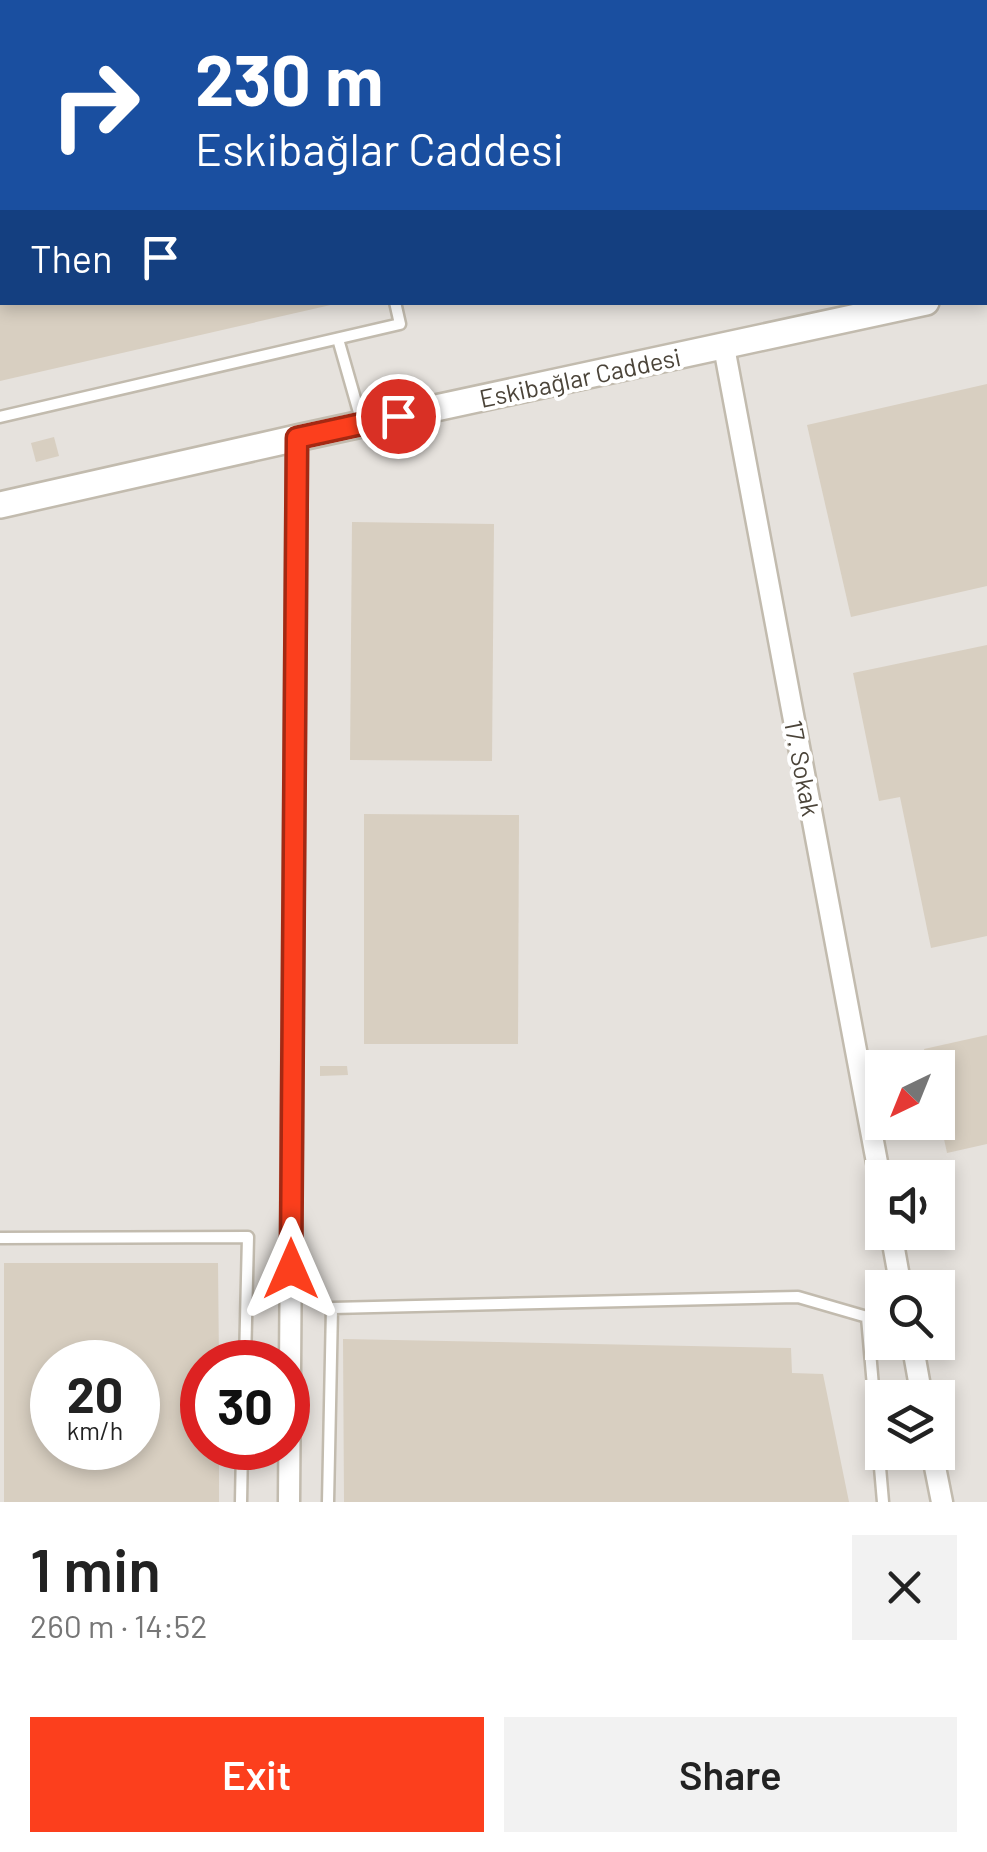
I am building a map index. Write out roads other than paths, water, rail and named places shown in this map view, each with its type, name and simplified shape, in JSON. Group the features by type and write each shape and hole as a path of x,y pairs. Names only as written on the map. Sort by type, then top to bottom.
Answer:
{"street":[{"name":"Eskibağlar Caddesi","path":"1,502 913,305"},
{"name":"17. Sokak","path":"724,347 877,1160"},
{"path":"289,1502 297,438"},
{"path":"936,1470 942,1502"}],"lane":[{"path":"0,417 400,324 395,305"},
{"path":"338,339 362,424"},
{"path":"0,1238 248,1237 245,1340"},
{"path":"328,1502 332,1308 798,1297 867,1317 883,1502"},
{"path":"241,1502 242,1470"}]}
